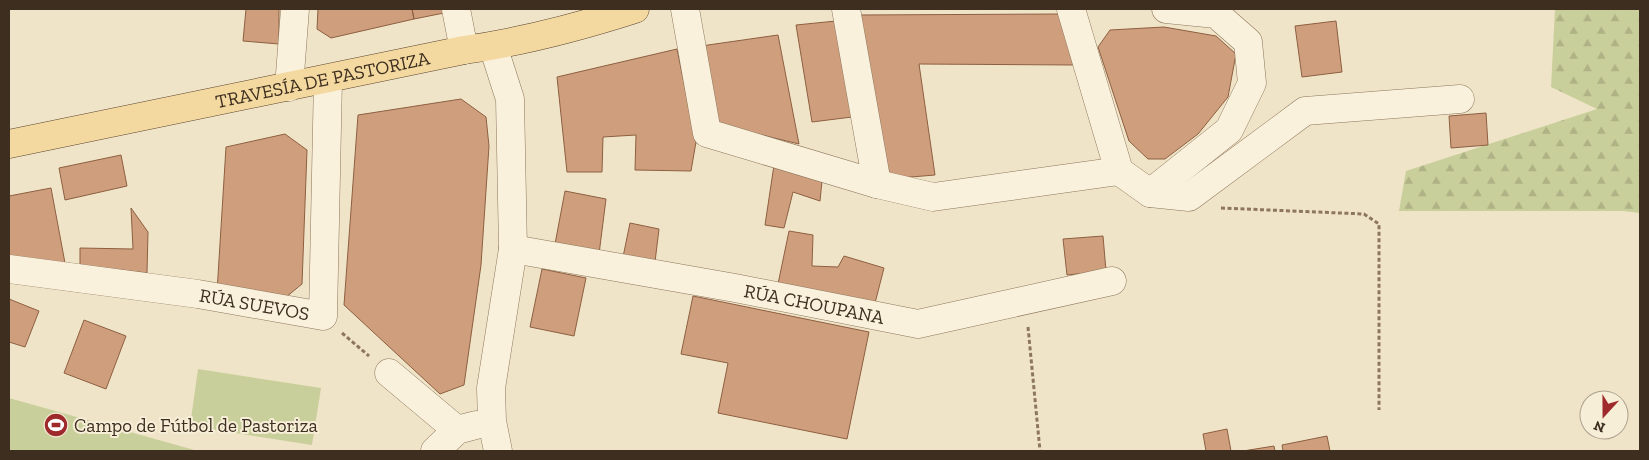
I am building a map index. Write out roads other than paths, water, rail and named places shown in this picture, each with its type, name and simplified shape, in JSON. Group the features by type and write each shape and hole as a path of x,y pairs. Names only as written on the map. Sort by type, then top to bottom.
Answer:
{"main road":[{"name":"TRAVESÍA DE PASTORIZA","path":"9,144 464,50 492,46 585,17 635,9"}],"street":[{"path":"289,87 295,9"},
{"path":"456,9 464,50"},
{"path":"685,9 707,133 877,184 934,197 1119,171"},
{"path":"846,9 877,184"},
{"path":"1071,9 1119,171 1150,192 1189,197 1305,111 1460,99"},
{"path":"1150,192 1228,130 1252,83 1248,42 1216,14 1166,9"},
{"path":"492,46 510,100 514,249 491,388 492,421 498,451"},
{"name":"RÚA SUEVOS","path":"9,269 198,294 323,316 328,79"},
{"name":"RÚA CHOUPANA","path":"514,249 735,288 918,324 1112,281"},
{"path":"389,373 457,430"},
{"path":"435,451 457,430 492,421"}],"place":[{"name":"Campo de Fútbol de Pastoriza","path":"56,425"}]}
